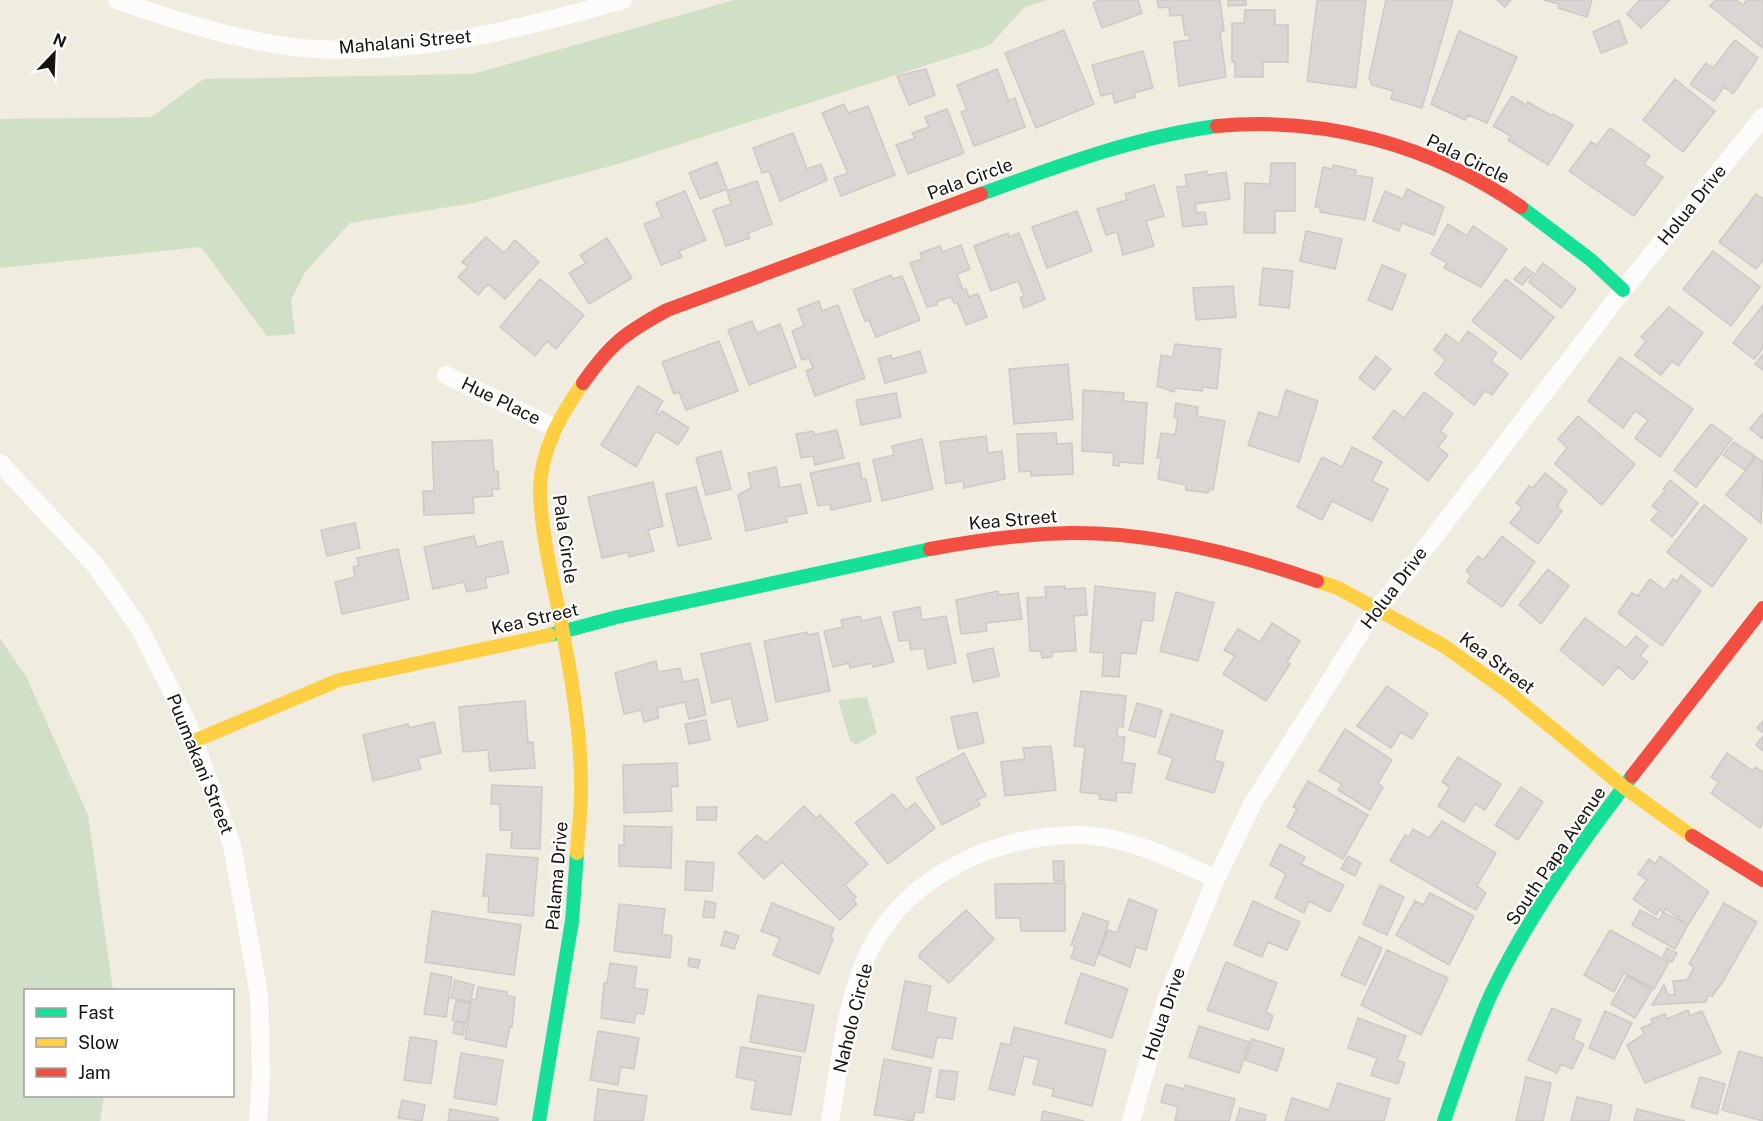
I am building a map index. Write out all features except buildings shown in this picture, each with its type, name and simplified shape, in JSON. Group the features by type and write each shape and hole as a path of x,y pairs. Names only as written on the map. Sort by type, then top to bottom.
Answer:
{"street":[{"name":"Mahalani Street","path":"117,0 174,20 278,44 313,49 365,50 488,34 623,0"},
{"name":"Holua Drive","path":"1131,1121 1165,1003 1216,879 1253,803 1376,608 1391,593 1623,290 1763,117"},
{"name":"Pala Circle","path":"560,633 560,616 550,578 540,490 547,449 555,428 569,402 604,352 629,331 667,310 1079,158 1140,140 1234,124 1299,124 1352,133 1395,146 1454,169 1498,192 1550,226 1623,290"},
{"name":"Hue Place","path":"446,375 555,428"},
{"name":"Puumakani Street","path":"0,463 96,566 140,629 188,724 232,845 260,994 261,1075 258,1121"},
{"name":"Kea Street","path":"194,741 339,680 560,633 617,617 896,555 983,539 1072,533 1160,540 1232,555 1338,588 1376,608 1453,652 1507,691 1625,788 1712,850 1763,880"},
{"name":"South Papa Avenue","path":"1444,1121 1474,1035 1501,974 1550,892 1589,833 1763,608"},
{"name":"Palama Drive","path":"539,1121 572,921 581,814 578,736 560,633"},
{"name":"Naholo Circle","path":"830,1121 844,1036 863,964 887,924 937,875 955,864 1000,846 1079,835 1125,842 1216,879"}],"green space":[{"path":"734,0 1047,0 1025,7 990,45 618,164 473,203 350,223 305,272 291,300 295,334 267,336 201,247 0,268 0,119 151,117 204,79 473,74"},
{"path":"0,639 26,676 88,815 113,989 24,989 24,1097 104,1097 100,1121 0,1121"},
{"path":"867,697 877,733 856,745 850,741 838,700"}],"traffic: fast":[{"path":"981,194 1127,145 1156,137 1217,126"},
{"path":"1521,207 1591,260 1623,290"},
{"path":"550,635 617,617 930,549"},
{"path":"1444,1121 1479,1023 1492,992 1522,935 1557,880 1632,776"},
{"path":"539,1121 572,921 577,853"}],"traffic: slow":[{"path":"577,853 581,808 578,728 545,539 540,491 544,462 553,434 583,383"},
{"path":"1317,581 1338,588 1444,646 1507,691 1625,788 1692,836"},
{"path":"194,741 339,680 550,635"}],"traffic: jam":[{"path":"1217,126 1257,124 1297,126 1337,131 1376,140 1414,151 1451,167 1487,185 1521,207"},
{"path":"583,383 602,358 620,340 640,325 667,310 981,194"},
{"path":"930,549 1018,536 1071,533 1133,536 1196,546 1317,581"},
{"path":"1632,776 1763,608"},
{"path":"1692,836 1763,880"}]}
